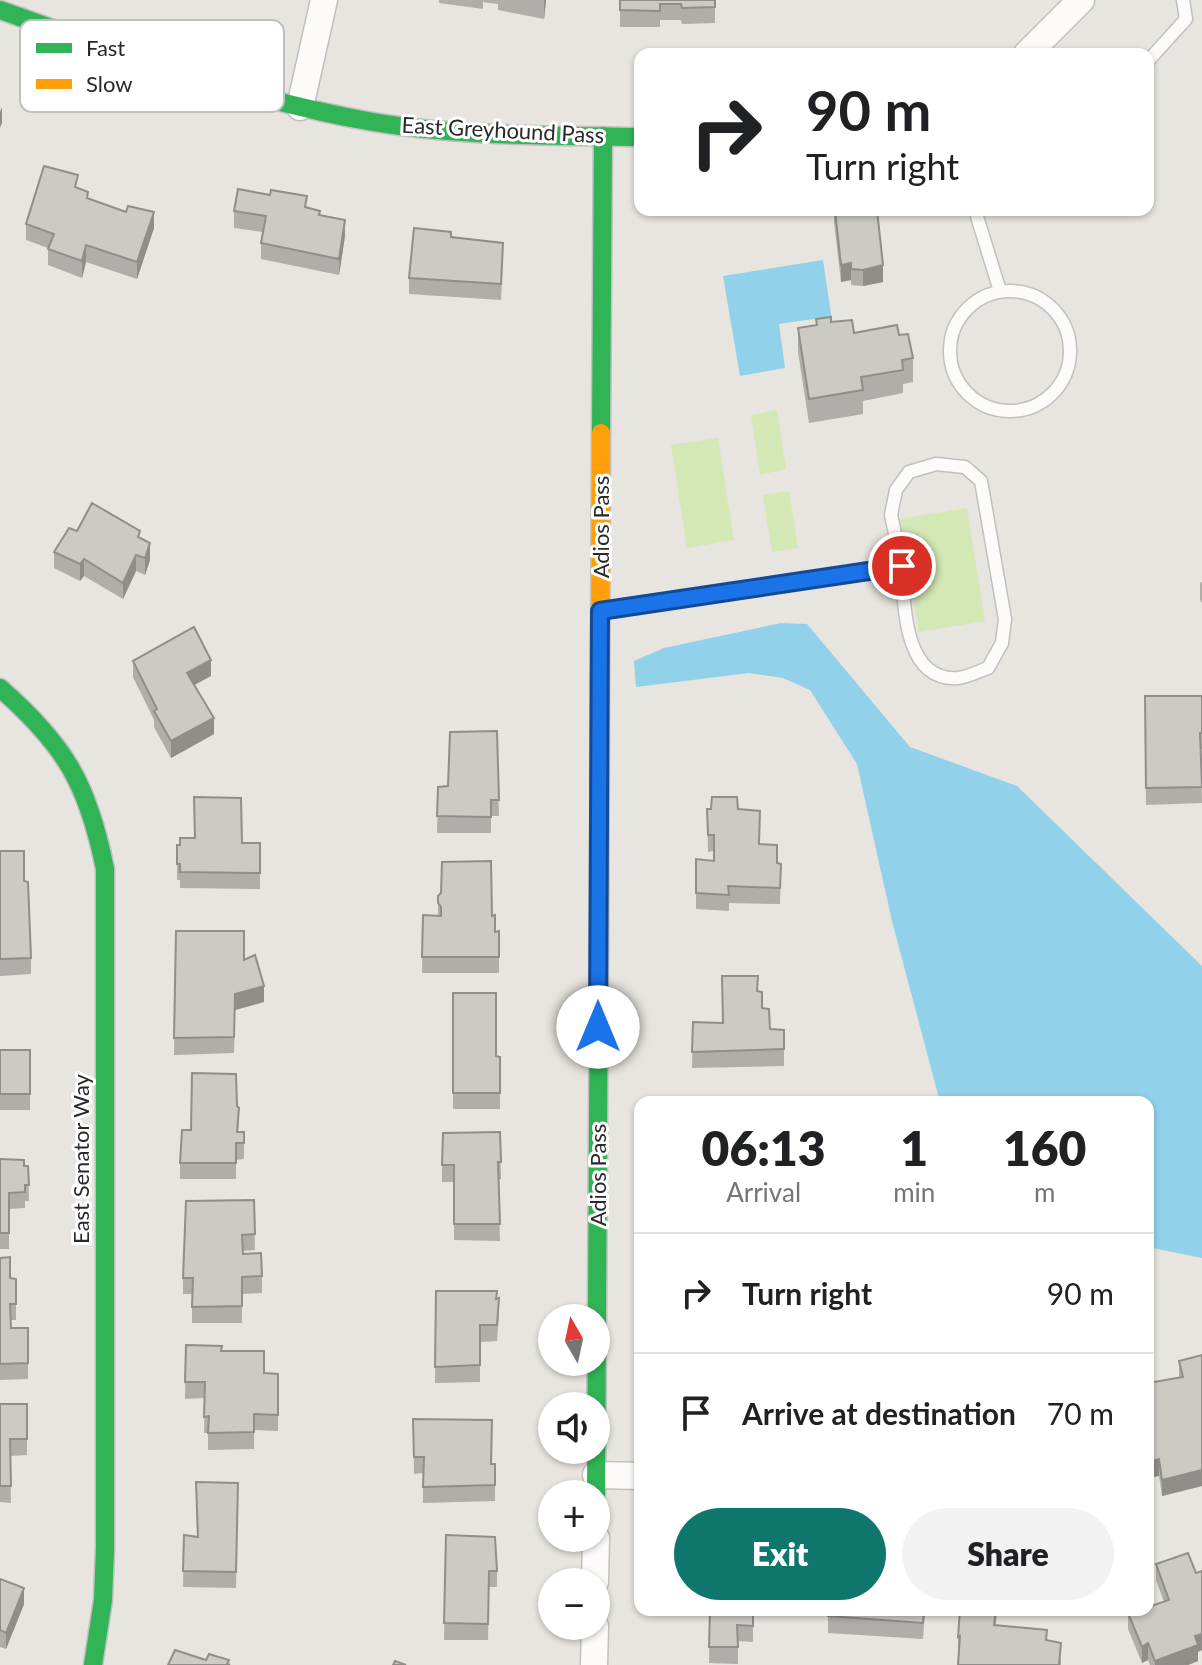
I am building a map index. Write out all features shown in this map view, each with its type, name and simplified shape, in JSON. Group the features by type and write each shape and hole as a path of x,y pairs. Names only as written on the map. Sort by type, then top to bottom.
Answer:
{"street":[{"path":"300,107 324,0"},
{"path":"1033,48 1081,0"},
{"name":"East Greyhound Pass","path":"0,10 29,20"},
{"name":"East Greyhound Pass","path":"284,102 373,122 442,131 514,136 634,137"},
{"name":"Adios Pass","path":"596,1480 603,136"},
{"name":"East Senator Way","path":"0,688 32,714 56,742 80,781 97,825 105,869 105,1548 103,1600 93,1665"},
{"path":"610,1482 634,1477"},
{"path":"594,1665 595,1640"}],"lane":[{"path":"1154,54 1186,19 1183,0"},
{"path":"977,216 1000,291"},
{"path":"1000,291 1020,291 1039,298 1055,309 1066,326 1071,345 1066,374 1049,398 1031,408 1012,411 992,409 974,400 960,385 952,367 950,347 954,327 965,310 981,298 1000,291"},
{"path":"936,464 965,467 981,481 1005,619 1002,643 988,668 958,678 937,675 921,663 908,636 902,566 891,515 896,490 909,472 936,464"},
{"path":"600,611 902,566"}],"green space":[{"path":"777,410 786,469 760,475 751,415"},
{"path":"718,438 734,540 687,548 671,445"},
{"path":"789,491 798,548 772,552 763,495"},
{"path":"967,508 985,621 919,632 900,519"}],"water":[{"path":"823,260 832,321 822,323 820,318 779,324 785,368 740,376 723,276"},
{"path":"781,623 807,624 910,747 1017,786 1202,966 1202,1258 1154,1248 1154,1096 938,1096 892,921 857,764 810,690 783,678 749,673 636,687 634,661 664,648"}],"building":[{"path":"620,0 715,0 715,7 682,8 681,4 660,4 660,11 620,10"},
{"path":"44,166 78,175 75,187 88,192 87,198 126,212 128,206 154,212 137,262 86,245 82,261 48,249 54,234 26,224"},
{"path":"238,189 270,195 271,190 307,196 305,207 320,211 319,215 345,220 339,259 261,243 266,216 234,211"},
{"path":"836,216 878,216 883,265 863,270 851,269 851,263 841,265"},
{"path":"414,228 451,232 451,237 503,243 501,284 409,278"},
{"path":"831,317 831,322 852,320 854,333 897,325 899,335 908,334 913,358 902,360 903,370 861,377 863,390 809,399 798,328 817,325 816,319"},
{"path":"92,503 140,531 138,537 150,543 145,558 136,555 123,583 84,559 80,564 54,552 69,528 77,531"},
{"path":"194,627 211,660 187,673 214,718 171,741 154,711 157,709 133,661"},
{"path":"1145,696 1202,696 1202,787 1146,788"},
{"path":"497,731 499,800 491,800 491,817 437,816 438,787 448,786 450,732"},
{"path":"194,797 241,798 242,843 260,843 260,873 180,872 177,845 180,845 180,838 195,838"},
{"path":"712,797 737,797 738,809 760,811 759,844 777,845 777,863 781,864 780,888 728,886 729,895 696,893 696,859 714,861 714,835 708,835 707,809 711,809"},
{"path":"0,851 24,851 31,958 0,959"},
{"path":"491,861 492,916 495,915 495,932 499,931 499,957 422,957 423,915 441,916 438,896 441,893 442,862"},
{"path":"176,931 244,931 244,960 255,955 264,986 235,994 234,1037 174,1038"},
{"path":"722,976 758,976 757,991 762,992 762,1008 769,1009 770,1029 784,1030 784,1049 692,1052 693,1022 723,1023"},
{"path":"453,993 496,993 496,1056 500,1057 500,1093 453,1093"},
{"path":"0,1050 30,1050 30,1094 0,1094"},
{"path":"192,1073 236,1074 239,1108 237,1132 244,1132 244,1143 236,1143 236,1163 180,1163 182,1130 191,1130"},
{"path":"500,1132 500,1224 454,1224 454,1165 442,1165 443,1133"},
{"path":"0,1159 24,1160 24,1166 28,1166 29,1185 25,1185 25,1192 9,1193 9,1233 0,1233"},
{"path":"254,1200 255,1234 242,1235 243,1254 261,1253 262,1276 242,1277 242,1306 192,1307 193,1278 183,1278 186,1201"},
{"path":"10,1257 10,1278 16,1279 16,1304 10,1304 11,1328 28,1328 28,1363 0,1364 0,1258"},
{"path":"436,1291 497,1291 497,1325 480,1325 480,1365 435,1367"},
{"path":"186,1345 222,1346 221,1351 264,1351 264,1373 278,1374 278,1415 254,1414 254,1432 208,1433 209,1416 204,1417 205,1382 185,1382"},
{"path":"1202,1355 1202,1470 1162,1480 1159,1459 1154,1461 1154,1382 1183,1377 1179,1361"},
{"path":"0,1404 27,1404 27,1439 10,1439 11,1486 0,1486"},
{"path":"413,1419 492,1420 491,1464 495,1464 495,1485 423,1487 424,1457 414,1457"},
{"path":"196,1482 238,1483 236,1572 183,1571 184,1535 198,1537"},
{"path":"446,1535 495,1537 497,1571 489,1571 488,1624 444,1623"},
{"path":"1188,1553 1196,1573 1202,1571 1202,1634 1195,1636 1198,1645 1155,1661 1148,1643 1142,1647 1129,1616 1154,1616 1154,1605 1169,1600 1156,1564"},
{"path":"0,1579 24,1588 6,1633 0,1630"},
{"path":"710,1616 753,1616 753,1626 737,1625 738,1647 709,1647"},
{"path":"828,1616 924,1616 923,1623"},
{"path":"960,1616 995,1616 994,1625 1047,1630 1046,1640 1061,1643 1059,1665 958,1665"},
{"path":"175,1650 206,1660 209,1654 229,1660 227,1664 230,1665 168,1665"}],"traffic: fast":[{"path":"0,10 28,20"},
{"path":"284,103 406,127 506,134 634,137"},
{"path":"601,433 603,136"},
{"path":"0,688 41,728 70,768 91,813 105,869 105,1548 103,1600 93,1665"},
{"path":"596,1480 599,950"}],"traffic: slow":[{"path":"599,950 601,433"}],"route":[{"path":"598,1027 600,611 902,566"}]}
